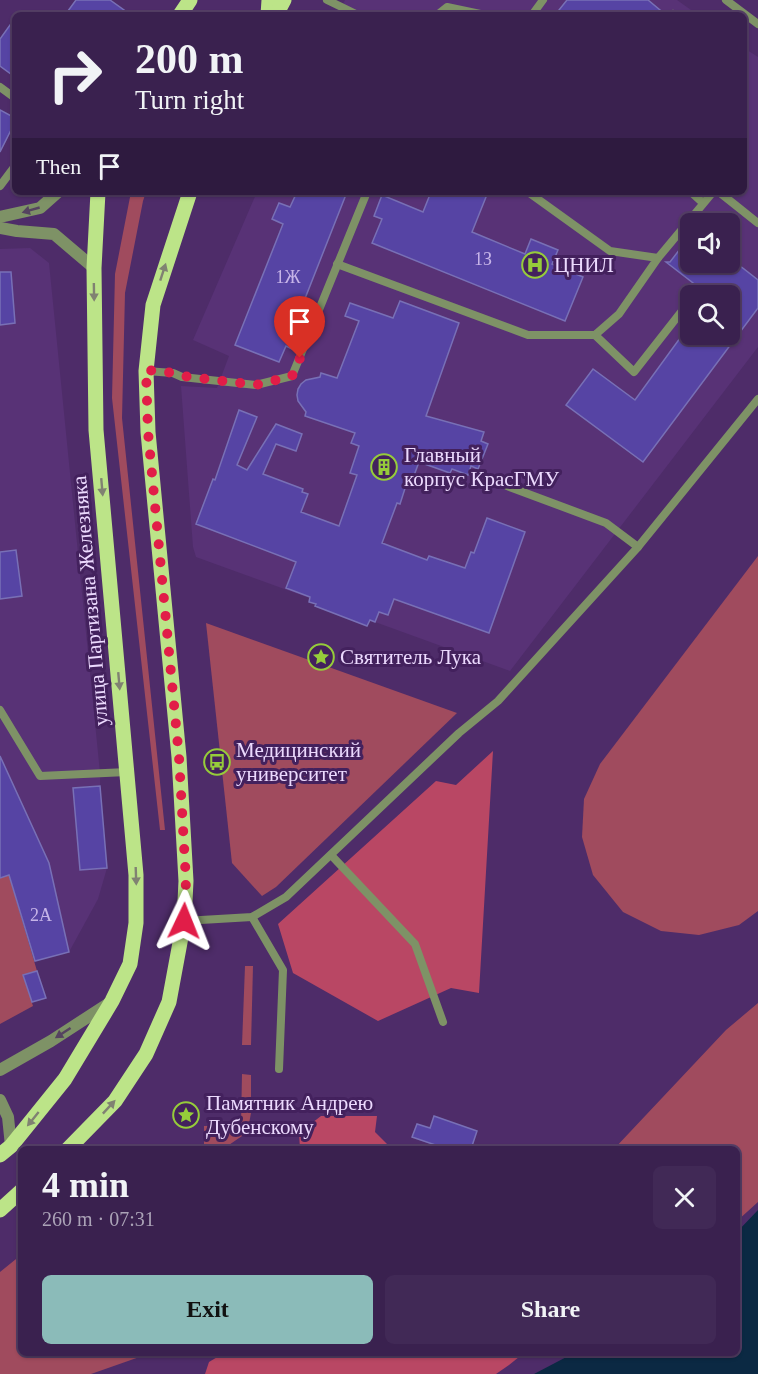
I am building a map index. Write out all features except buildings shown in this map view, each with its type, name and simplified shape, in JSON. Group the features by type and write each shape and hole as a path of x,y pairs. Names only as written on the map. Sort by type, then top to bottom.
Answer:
{"main road":[{"name":"улица Партизана Железняка","path":"5,1151 65,1079 112,1001 130,964 136,923 136,875 96,429 94,268 98,195"},
{"path":"71,1146 115,1101 146,1054 169,1002 184,921 186,881 182,803 148,432 146,370 153,305 189,195"},
{"path":"0,1210 18,1194"}],"street":[{"path":"0,217 40,208 55,195"},
{"path":"0,228 54,234 94,268"},
{"path":"0,1070 51,1041 112,1001"},
{"path":"0,1100 8,1117 5,1151"}],"lane":[{"path":"327,0 352,12"},
{"path":"726,0 742,12"},
{"path":"441,12 447,7 471,12"},
{"path":"0,186 12,170"},
{"path":"146,370 256,385 292,376 366,195"},
{"path":"532,195 610,251 658,258"},
{"path":"694,195 703,203"},
{"path":"337,264 528,335 595,335 619,314 658,258 710,195"},
{"path":"723,195 758,223"},
{"path":"595,335 634,372 680,313"},
{"path":"184,921 252,917 286,897 459,733 498,701 638,547 758,399"},
{"path":"507,486 606,524 638,547"},
{"path":"0,710 40,776 126,772"},
{"path":"331,855 415,944 443,1022"},
{"path":"252,917 283,970 279,1069"}],"shaded area":[{"path":"345,0 677,0 694,12 339,12"},
{"path":"747,50 758,57 758,347 510,671 196,557 193,547 181,386 217,388 229,356 193,340 256,195 747,195"},
{"path":"130,195 145,195 125,293 122,418 165,830 160,830 112,398 115,274"},
{"path":"30,248 49,263 100,773 107,868 98,899 69,952 35,961 9,875 0,878 0,249"},
{"path":"758,556 758,911 739,925 699,935 661,931 623,912 593,875 582,837 584,799 600,764"},
{"path":"206,623 457,713 276,887 262,896 232,863"},
{"path":"493,751 479,993 451,988 378,1021 293,973 278,924 436,781 456,785"},
{"path":"9,875 37,971 23,975 33,1006 0,1024 0,878"},
{"path":"245,966 253,966 251,1045 242,1045"},
{"path":"758,1003 758,1202 740,1218 740,1146 617,1146 726,1030"},
{"path":"242,1074 251,1075 251,1113 248,1129 227,1146 204,1146 204,1126 241,1125"},
{"path":"321,1116 377,1116 375,1132 389,1146 300,1146 299,1133"},
{"path":"18,1257 18,1356 142,1356 91,1374 0,1374 0,1272"},
{"path":"219,1356 520,1356 496,1374 205,1374 209,1362"}],"water":[{"path":"758,1210 758,1374 534,1374 568,1356 740,1356 740,1229"}],"place":[{"name":"ЦНИЛ","path":"535,265"},
{"name":"Главный корпус КрасГМУ","path":"384,467"},
{"name":"Святитель Лука","path":"321,657"},
{"name":"Медицинский университет","path":"217,762"},
{"name":"Памятник Андрею Дубенскому","path":"186,1115"}],"route":[{"path":"184,921 186,881 179,757 148,432 146,370 256,385 292,376 300,358"}]}
